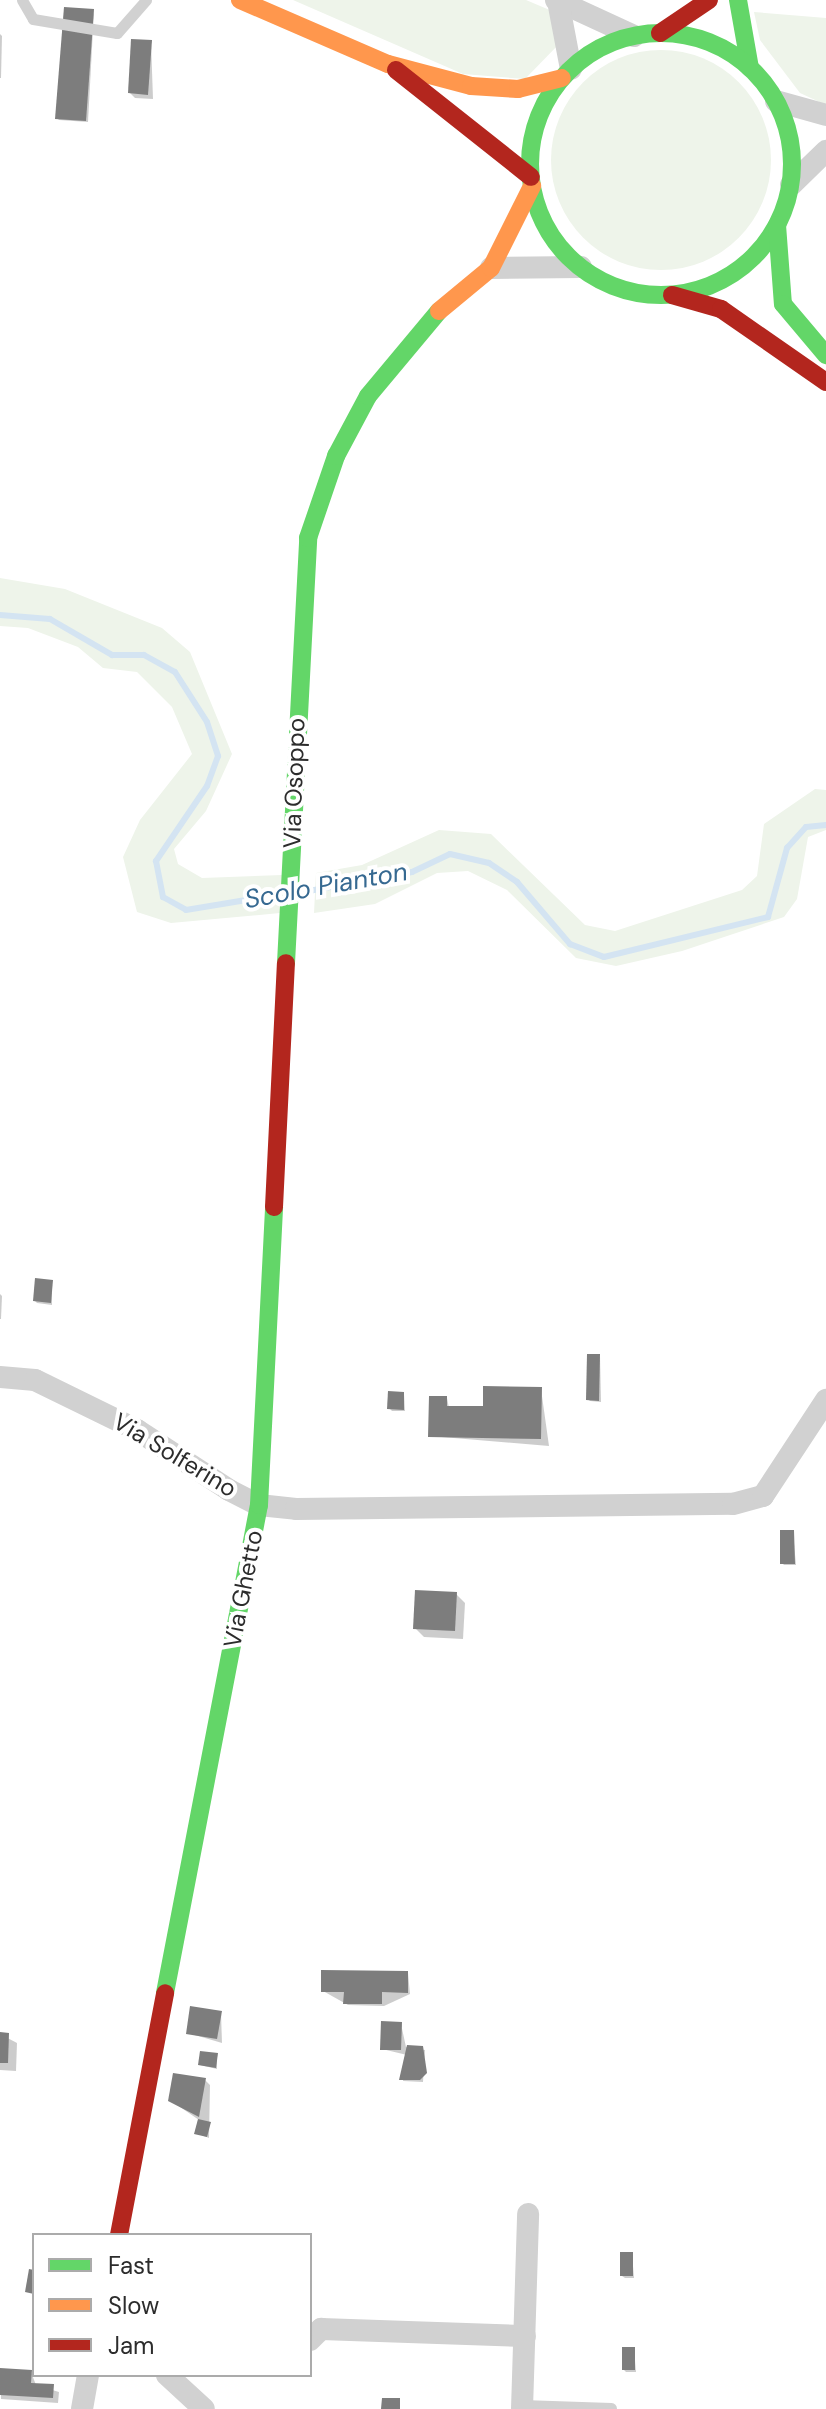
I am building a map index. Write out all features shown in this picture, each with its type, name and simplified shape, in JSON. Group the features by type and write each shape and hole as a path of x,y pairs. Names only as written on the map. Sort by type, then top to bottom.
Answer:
{"street":[{"path":"240,0 388,64 496,89 566,74 634,36 660,33 715,44 750,68 776,101 791,142 791,185 777,225 733,273 670,294"},
{"path":"660,33 709,0"},
{"path":"738,0 750,68"},
{"path":"531,182 539,114 566,74 557,1"},
{"path":"557,1 634,36"},
{"path":"388,64 531,182 554,239 581,267 623,289 670,294 721,309 826,382"},
{"path":"776,101 826,115"},
{"path":"791,185 826,151"},
{"name":"Via Osoppo","path":"259,1505 304,568 316,512 351,425 384,371 423,324 491,268 531,182"},
{"path":"777,225 783,304 826,355"},
{"path":"491,268 581,267"},
{"name":"Via Solferino","path":"0,1377 35,1380 137,1430 259,1505"},
{"name":"Via Ghetto","path":"119,2233 259,1505 733,1504 763,1496 826,1400"},
{"path":"522,2407 528,2214"},
{"path":"312,2338 321,2329 525,2336"},
{"path":"82,2409 88,2377"},
{"path":"169,2377 204,2409"}],"lane":[{"path":"22,0 33,19 117,33 146,0"},
{"path":"522,2407 611,2408"}],"shaded area":[{"path":"293,0 526,0 552,11 562,41 525,79 463,74"},
{"path":"754,12 826,18 826,105 800,93 760,40"},
{"path":"661,50 682,52 703,59 739,82 762,118 769,139 769,181 762,202 739,238 703,261 682,268 661,270 640,268 619,261 583,238 560,202 553,181 551,160 553,139 560,118 583,82 619,59 640,52"},
{"path":"0,578 65,589 162,628 190,652 232,754 206,811 174,849 178,864 202,878 282,875 280,913 171,923 137,912 123,857 140,820 192,754 172,707 137,672 103,668 78,647 28,628 0,626"},
{"path":"815,789 826,790 826,830 808,837 797,899 784,917 682,951 616,966 576,958 507,890 468,871 437,873 375,904 314,913 316,873 362,865 439,830 491,834 585,925 615,931 742,890 757,876 764,824"}],"building":[{"path":"64,7 94,9 86,121 55,119"},
{"path":"131,39 152,40 148,95 128,93"},
{"path":"35,1278 53,1280 51,1303 33,1301"},
{"path":"587,1354 600,1354 599,1401 586,1400"},
{"path":"483,1386 542,1387 541,1439 428,1437 429,1396 447,1396 447,1406 483,1406"},
{"path":"388,1391 404,1392 404,1410 387,1409"},
{"path":"780,1530 794,1530 795,1564 780,1564"},
{"path":"415,1590 457,1592 455,1631 413,1629"},
{"path":"321,1970 408,1971 408,1993 382,1992 382,2004 343,2004 344,1992 321,1992"},
{"path":"190,2006 222,2011 217,2039 186,2034"},
{"path":"381,2021 402,2022 401,2050 380,2050"},
{"path":"0,2032 9,2033 8,2063 0,2063"},
{"path":"407,2045 423,2046 427,2073 420,2080 399,2080"},
{"path":"200,2051 218,2053 216,2068 198,2065"},
{"path":"173,2073 206,2078 199,2117 168,2101"},
{"path":"198,2119 211,2122 207,2137 194,2134"},
{"path":"620,2252 633,2252 633,2276 620,2276"},
{"path":"29,2269 32,2270 32,2294 25,2292"},
{"path":"622,2347 635,2347 635,2370 622,2370"},
{"path":"0,2368 32,2370 31,2383 54,2384 53,2398 0,2395"},
{"path":"382,2398 400,2398 400,2409 381,2409"}],"waterway":[{"name":"Scolo Pianton","path":"0,615 50,619 112,655 144,655 175,672 207,722 218,756 207,786 156,861 163,897 186,910 283,894"},
{"name":"Scolo Pianton","path":"298,893 412,872 450,854 489,863 517,882 570,944 604,957 768,917 787,848 806,827 826,825"}],"traffic: fast":[{"path":"738,0 750,68"},
{"path":"661,33 711,43 734,55 754,71 770,91 782,114 792,164 782,214 770,237 754,257 734,273 711,285 661,295 611,285 588,273 568,257 552,237 540,214 530,164 540,114 552,91 568,71 588,55 611,43 661,33"},
{"path":"777,225 783,304 826,355"},
{"path":"286,963 308,538 336,456 368,396 439,311"},
{"path":"165,1993 259,1505 274,1207"}],"traffic: slow":[{"path":"240,0 388,64 471,86 518,89 562,78"},
{"path":"439,311 491,268 532,186"}],"traffic: jam":[{"path":"660,33 709,0"},
{"path":"396,70 531,177"},
{"path":"672,295 721,309 826,382"},
{"path":"274,1207 286,963"},
{"path":"119,2233 165,1993"}]}
